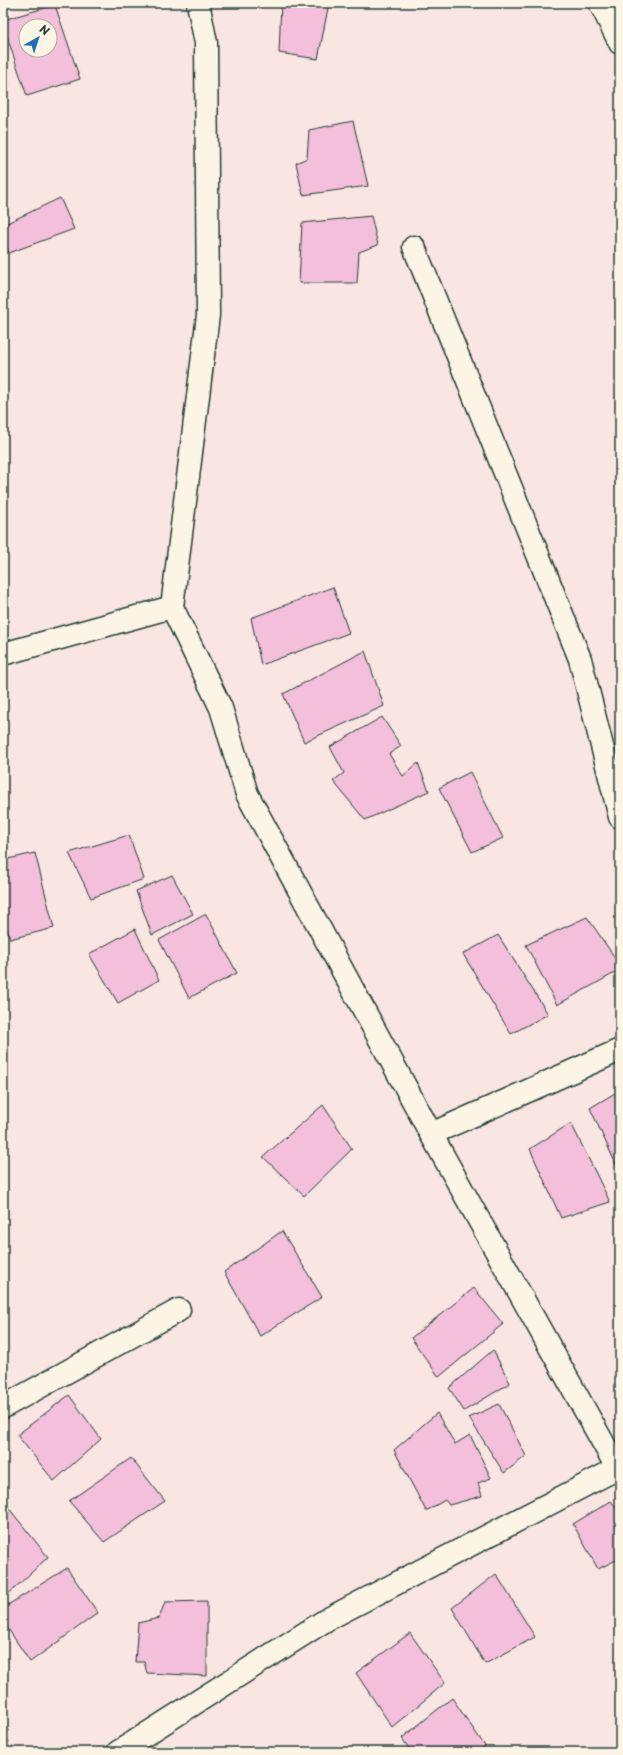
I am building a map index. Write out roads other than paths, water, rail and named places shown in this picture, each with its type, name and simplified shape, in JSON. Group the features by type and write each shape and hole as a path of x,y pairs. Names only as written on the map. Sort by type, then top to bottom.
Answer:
{"street":[{"path":"118,1752 326,1620 619,1470 431,1134 247,794 221,708 172,607 208,315 206,43 198,3"},
{"path":"600,3 620,43"},
{"path":"414,247 580,659 620,816"},
{"path":"3,654 172,607"},
{"path":"431,1134 620,1050"},
{"path":"3,1407 178,1310"}]}
